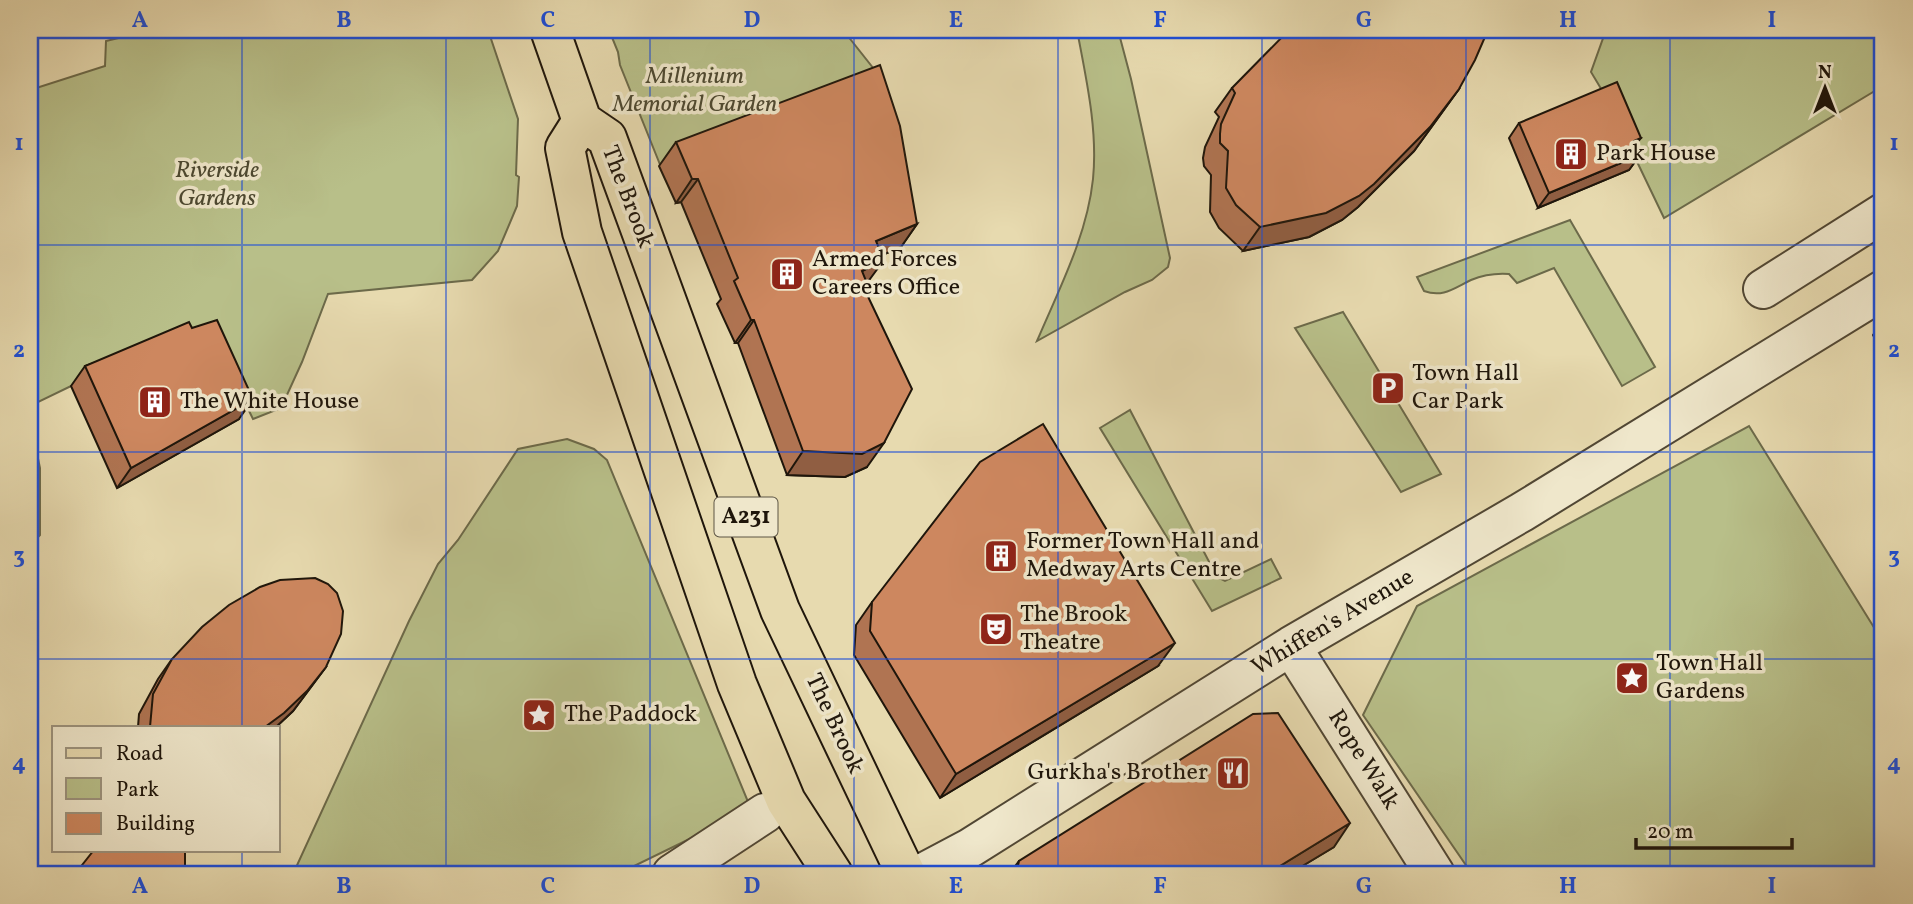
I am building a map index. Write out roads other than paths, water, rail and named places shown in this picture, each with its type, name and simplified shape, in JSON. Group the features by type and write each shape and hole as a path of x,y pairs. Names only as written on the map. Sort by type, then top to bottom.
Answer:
{"main road":[{"path":"550,30 582,121"},
{"name":"The Brook","path":"833,874 786,801 737,684 583,232 565,148 582,121 607,138 780,610 906,874"}],"street":[{"path":"1763,289 1883,214"},
{"name":"Whiffen's Avenue","path":"921,874 970,848 1291,646 1522,512 1883,290"},
{"name":"Rope Walk","path":"1291,646 1435,874"},
{"path":"672,874 765,813"}],"place":[{"name":"Park House","path":"1571,154"},
{"name":"Armed Forces Careers Office","path":"787,274"},
{"name":"Town Hall Car Park","path":"1388,388"},
{"name":"The White House","path":"155,402"},
{"name":"Former Town Hall and Medway Arts Centre","path":"1001,556"},
{"name":"The Brook Theatre","path":"996,629"},
{"name":"Town Hall Gardens","path":"1632,678"},
{"name":"The Paddock","path":"539,715"},
{"name":"Gurkha's Brother","path":"1233,773"}],"park label":[{"name":"Millenium Memorial Garden","path":"695,91"},
{"name":"Riverside Gardens","path":"217,185"}]}
